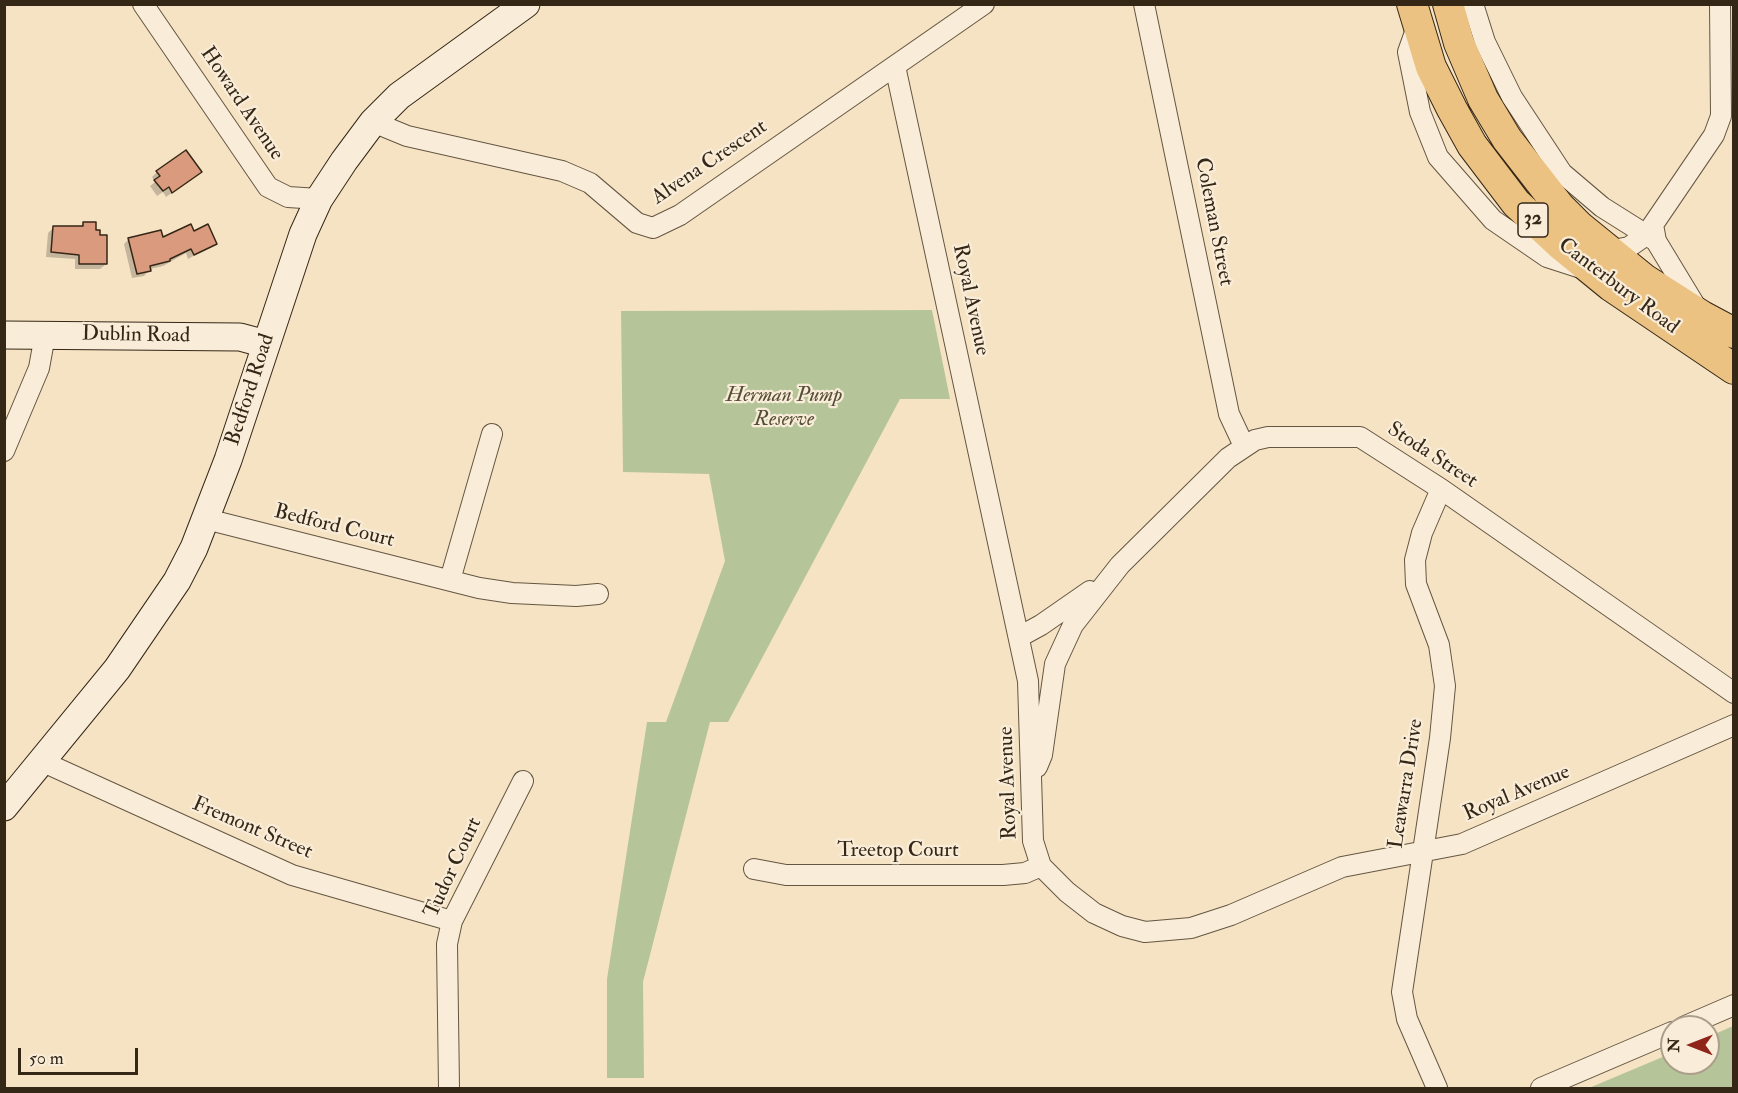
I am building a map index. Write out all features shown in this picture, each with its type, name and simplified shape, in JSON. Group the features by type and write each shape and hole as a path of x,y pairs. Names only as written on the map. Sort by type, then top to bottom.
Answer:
{"main road":[{"name":"Bedford Road","path":"4,807 117,669 177,582 206,519 303,234 319,199 373,122 399,96 526,4"},
{"name":"Canterbury Road","path":"1448,4 1470,72 1507,139 1600,261 1653,316 1734,369"},
{"name":"Canterbury Road","path":"1415,14 1431,67 1452,109 1493,175 1537,224 1600,261 1644,279 1702,316 1734,333"},
{"name":"Dublin Road","path":"4,335 240,337 266,344"}],"street":[{"name":"Howard Avenue","path":"143,4 268,187 288,197 319,199"},
{"name":"Alvena Crescent","path":"373,122 407,136 562,171 590,183 637,223 653,228 680,215 984,4"},
{"name":"Coleman Street","path":"1144,4 1229,414 1244,446"},
{"path":"1473,4 1485,42 1507,88 1562,173 1602,207 1652,232 1702,316"},
{"path":"1600,261 1629,247 1652,232 1714,135 1721,116 1720,4"},
{"name":"Royal Avenue","path":"895,66 1019,637 1030,710 1033,841 1041,866 1067,892 1094,913 1122,926 1145,932 1191,928 1231,915 1342,867 1462,844 1734,725"},
{"path":"4,451 39,368 45,335"},
{"path":"450,580 492,434"},
{"name":"Stoda Street","path":"1032,778 1042,755 1055,664 1073,625 1105,581 1228,458 1244,446 1268,437 1360,437 1441,489 1734,693"},
{"name":"Leawarra Drive","path":"1437,1089 1407,1019 1402,992 1421,852 1440,738 1445,686 1439,645 1416,584 1415,560 1422,533 1441,489"},
{"name":"Bedford Court","path":"206,519 512,594 576,596 598,594"},
{"name":"Stoda Street","path":"1019,637 1041,626 1105,581"},
{"name":"Fremont Street","path":"41,761 292,875 452,921"},
{"name":"Tudor Court","path":"448,1089 447,944 452,921 523,781"},
{"name":"Treetop Court","path":"754,869 786,875 1019,875 1041,866"},
{"path":"1711,1015 1734,1005"},
{"path":"1541,1089 1660,1037"}],"green space":[{"name":"Herman Pump Reserve","path":"932,310 950,399 900,399 728,722 710,722 643,982 644,1078 607,1078 607,979 647,722 666,722 725,561 709,474 623,472 621,311"},
{"path":"1733,1026 1733,1088 1589,1088 1660,1058 1660,1075 1720,1075 1720,1032"}],"building":[{"path":"186,150 202,172 172,193 169,187 163,191 154,180 160,176 156,171"},
{"path":"83,222 96,222 96,230 100,230 100,235 107,235 107,264 79,264 79,255 51,252 53,226 83,226"},
{"path":"191,224 194,231 208,224 217,244 194,255 191,249 170,261 150,266 151,271 137,274 128,238 161,230 163,237"}]}
